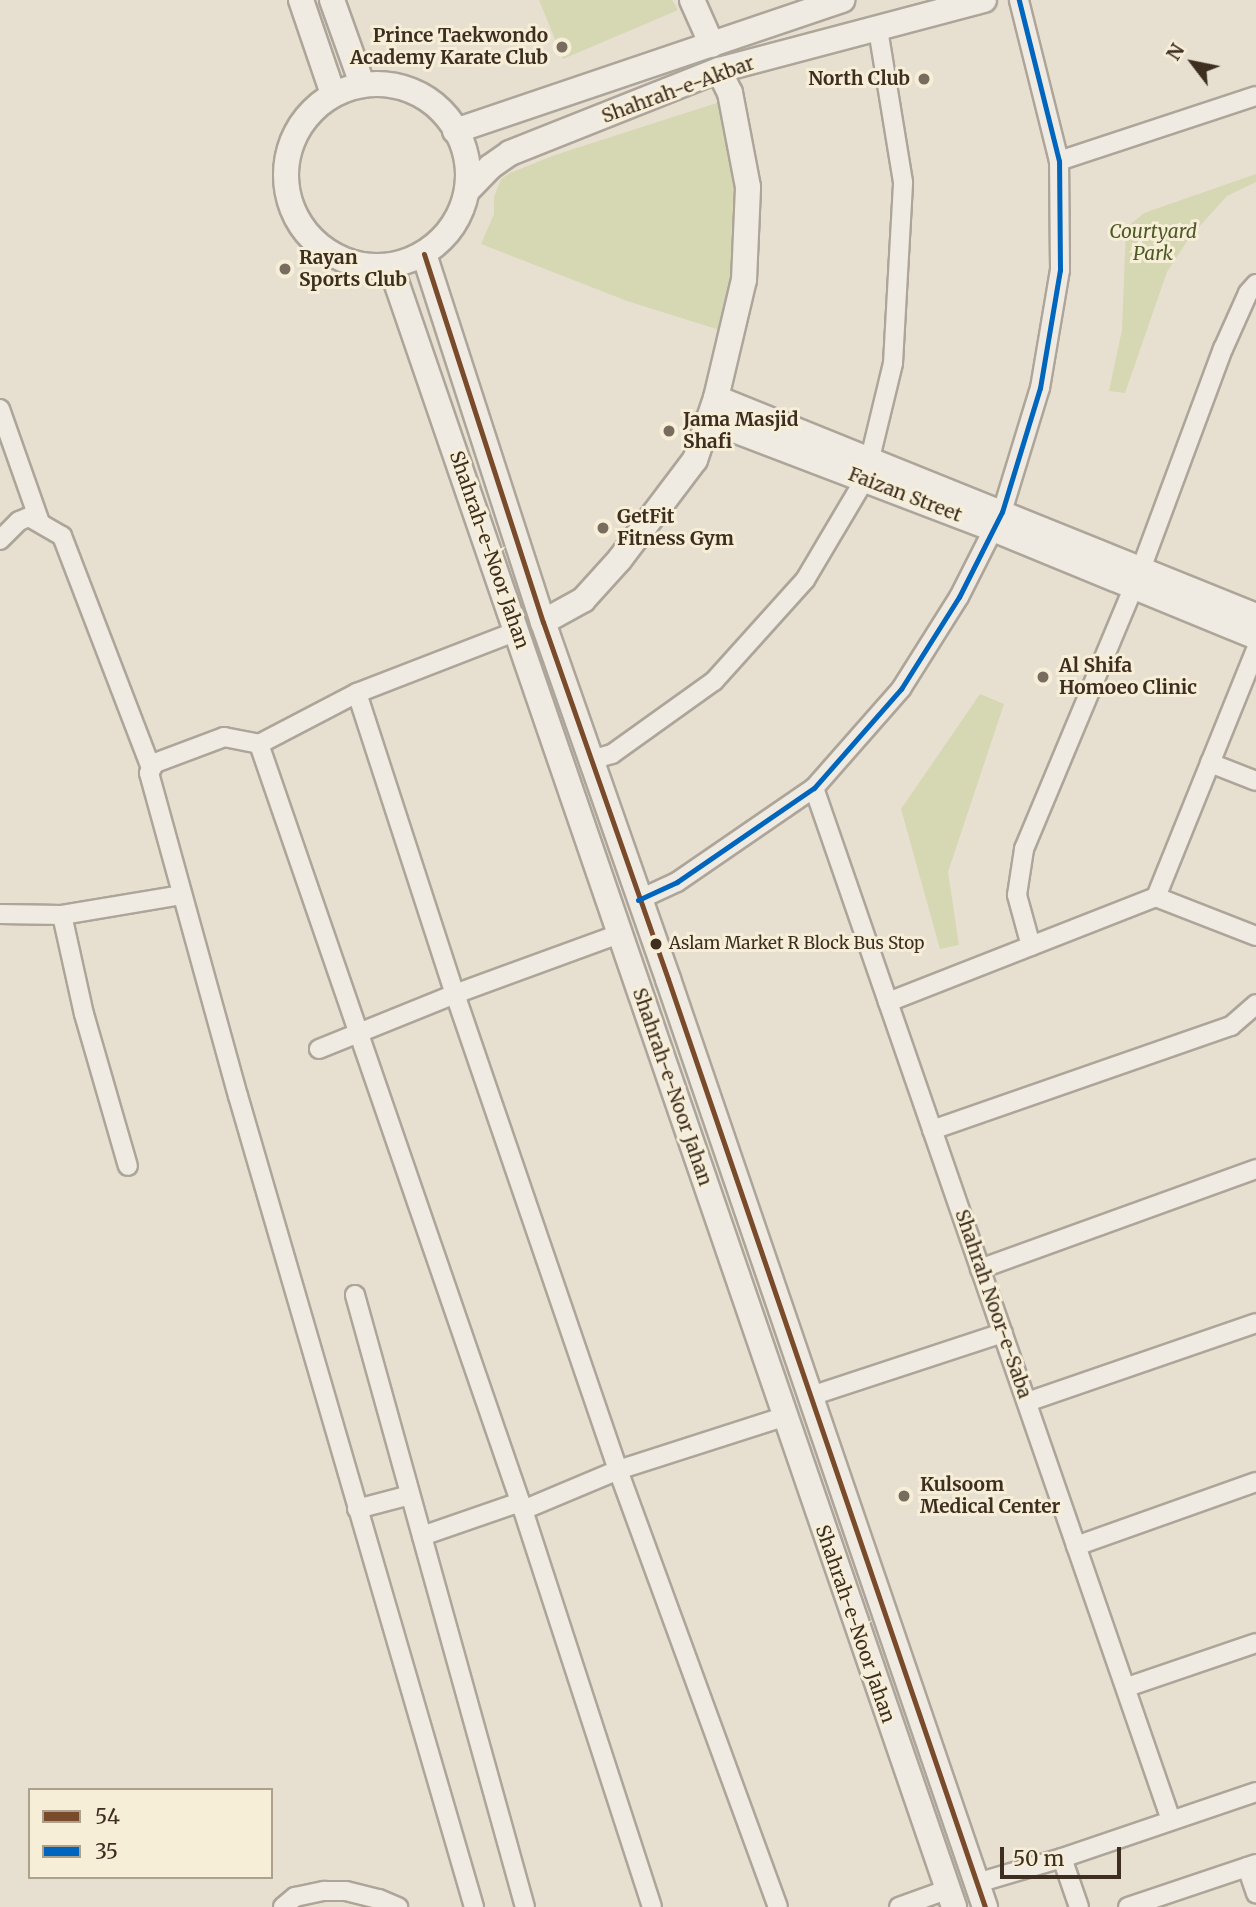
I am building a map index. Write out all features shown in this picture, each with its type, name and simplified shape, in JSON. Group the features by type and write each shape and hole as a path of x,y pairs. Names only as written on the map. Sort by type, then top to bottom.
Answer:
{"main road":[{"path":"301,0 333,94"},
{"path":"332,0 362,84"},
{"path":"692,0 712,45"},
{"name":"Shahrah-e-Akbar","path":"455,131 842,0"},
{"name":"Shahrah-e-Akbar","path":"468,190 510,153 719,71 984,0"},
{"path":"543,622 583,600 620,559 695,460 712,409 744,280 748,187 730,93 719,71"},
{"path":"382,83 422,94 438,106 463,143 468,166 468,190 457,220 424,254 391,267 372,270 343,262 323,250 299,224 289,201 285,177 288,152 298,129 313,109 333,94 362,84 382,83"},
{"name":"Shahrah-e-Noor Jahan","path":"424,254 543,622 985,1907"},
{"name":"Shahrah-e-Noor Jahan","path":"391,267 783,1417 951,1898"},
{"name":"Faizan Street","path":"712,409 1138,578 1256,617"},
{"name":"Faizan Street","path":"1138,578 1256,637"},
{"path":"639,990 668,979"},
{"path":"872,1672 901,1662"}],"street":[{"path":"638,900 677,882 814,788 901,689 958,597 997,520 1040,388 1058,283 1059,161 1019,0"},
{"path":"591,760 612,754 714,681 805,580 867,470 893,363 903,182 878,29"},
{"path":"1059,161 1256,96"},
{"path":"1031,946 1017,895 1024,849 1138,578 1223,349 1248,293 1256,284"},
{"path":"0,409 39,520"},
{"path":"3,534 25,517 39,520 62,536 151,768"},
{"path":"474,1907 357,1509 149,779 155,763 224,737 259,744 357,693 517,631"},
{"path":"1156,897 1256,649"},
{"path":"357,693 455,994 618,1470 778,1907"},
{"path":"259,744 521,1506 652,1907"},
{"path":"1210,763 1256,781"},
{"name":"Shahrah Noor-e-Saba","path":"814,788 1171,1820"},
{"path":"0,914 62,915 182,895"},
{"path":"888,1002 1156,897 1256,936"},
{"path":"62,915 84,1014 128,1166"},
{"path":"319,1049 455,994 619,934"},
{"path":"932,1130 1231,1026 1256,1004"},
{"path":"981,1269 1256,1169"},
{"path":"355,1295 525,1907"},
{"path":"1027,1402 1256,1323"},
{"path":"811,1396 1003,1334"},
{"path":"422,1536 521,1506 618,1470 783,1417"},
{"path":"1076,1546 1256,1482"},
{"path":"357,1509 410,1494"},
{"path":"1127,1687 1256,1643"},
{"path":"977,1883 1062,1858 1256,1792"},
{"path":"1062,1858 1079,1907"},
{"path":"1128,1907 1165,1901 1251,1865 1256,1893"},
{"path":"283,1907 295,1897 324,1891 346,1891 398,1907"},
{"path":"899,1907 951,1898"}],"green space":[{"path":"539,0 672,0 678,10 563,59"},
{"path":"723,101 740,209 726,332 627,301 481,244 494,214 494,197 501,179 510,173 555,155"},
{"name":"Courtyard Park","path":"1256,174 1256,182 1227,196 1189,238 1167,272 1125,393 1109,391 1122,330 1126,228 1144,213"},
{"path":"980,694 1004,704 948,872 959,945 940,949 901,809"}],"transit line":[{"name":"35","path":"638,900 677,882 814,788 901,689 959,597 1002,512 1040,388 1060,270 1059,161 1019,0"},
{"name":"54","path":"424,254 543,622 985,1907"}],"place":[{"name":"Prince Taekwondo Academy Karate Club","path":"562,47"},
{"name":"North Club","path":"924,79"},
{"name":"Rayan Sports Club","path":"285,269"},
{"name":"Jama Masjid Shafi","path":"669,431"},
{"name":"GetFit Fitness Gym","path":"603,528"},
{"name":"Al Shifa Homoeo Clinic","path":"1043,677"},
{"name":"Aslam Market R Block Bus Stop","path":"656,944"},
{"name":"Kulsoom Medical Center","path":"904,1496"}]}
